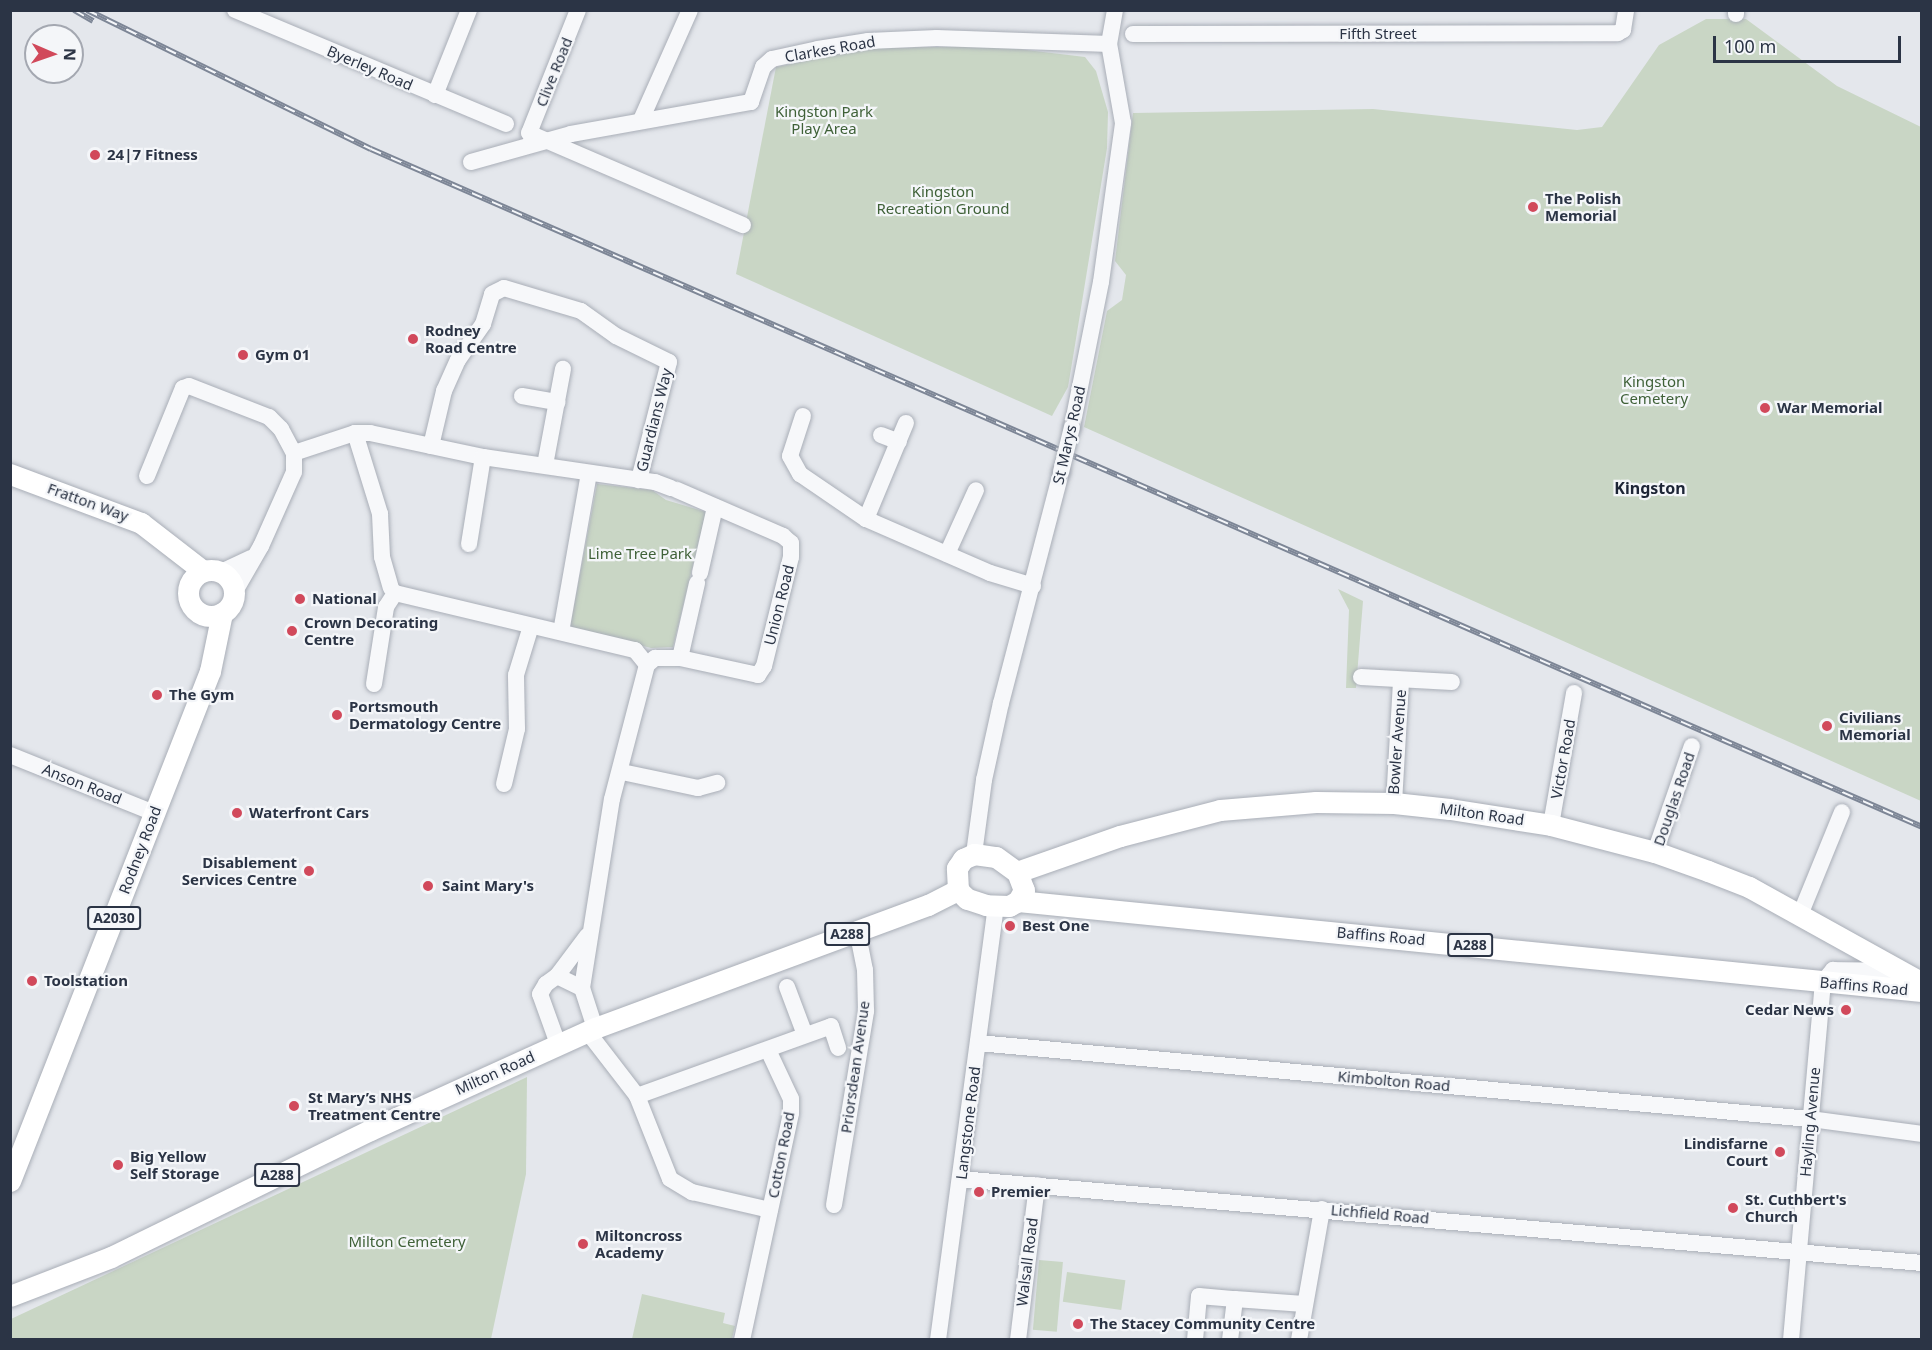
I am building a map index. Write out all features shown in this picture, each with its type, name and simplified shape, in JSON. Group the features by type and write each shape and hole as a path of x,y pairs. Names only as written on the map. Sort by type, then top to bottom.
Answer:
{"main road":[{"name":"Fratton Way","path":"10,474 123,514 212,571"},
{"path":"162,538 188,592 191,605 212,614"},
{"path":"188,592 192,579 212,571 231,580 234,593"},
{"name":"A2030","path":"212,614 231,605 234,593"},
{"name":"Rodney Road","path":"10,1181 216,654 212,614"},
{"name":"Milton Road","path":"1017,872 1024,866 1200,813 1305,803 1394,803 1551,825 1655,852 1749,887 1852,944 1895,971 1922,983"},
{"path":"974,854 996,857 1017,872 1024,890 1018,901 996,906 967,899 958,890 957,868 963,859 974,854"},
{"name":"Milton Road","path":"10,1296 21,1288 111,1257 370,1130 591,1029 928,905 958,890"},
{"name":"Baffins Road","path":"1018,901 1823,982 1857,978 1922,991"}],"street":[{"name":"Byerley Road","path":"235,10 506,124"},
{"path":"435,95 469,10"},
{"name":"Clive Road","path":"546,139 530,133 578,10"},
{"path":"640,120 690,10"},
{"name":"St Marys Road","path":"974,854 984,780 1072,427 1101,282 1122,123 1109,44 1115,10"},
{"name":"Fifth Street","path":"1133,34 1623,30 1626,10"},
{"name":"Clarkes Road","path":"471,162 546,139 640,120 751,102 763,67 772,59 858,43 936,38 1109,44"},
{"path":"546,139 743,225"},
{"name":"Guardians Way","path":"431,446 444,391 458,360 483,324 492,294 504,288 581,311 616,336 669,362 639,480"},
{"path":"545,465 563,369"},
{"path":"147,476 183,388 189,386 270,417 294,453 294,472 261,546 251,558 234,593"},
{"path":"522,396 557,402"},
{"path":"802,416 792,441 790,456 794,469 866,519 947,554 1032,586"},
{"path":"866,519 906,423"},
{"path":"355,433 380,514 382,557 393,591 386,607 374,684"},
{"name":"Union Road","path":"294,453 355,433 483,457 639,480 674,489 783,536 791,543 791,557 764,666 758,675 680,658 656,658 647,665"},
{"path":"881,435 899,442"},
{"path":"469,544 483,457"},
{"path":"561,632 589,474"},
{"path":"947,554 976,490"},
{"path":"680,658 715,507"},
{"path":"212,571 251,558"},
{"path":"393,591 635,650 647,665 621,772 612,799 594,925 582,988 591,1029 637,1096 670,1179 692,1192 770,1210"},
{"path":"504,784 517,729 516,675 531,626"},
{"path":"1361,677 1452,682"},
{"name":"Bowler Avenue","path":"1394,803 1401,680"},
{"name":"Victor Road","path":"1551,825 1574,693"},
{"name":"Douglas Road","path":"1655,852 1692,746"},
{"name":"Anson Road","path":"10,755 154,813"},
{"path":"621,772 699,788 717,783"},
{"path":"1800,915 1842,812"},
{"name":"Langstone Road","path":"938,1340 996,906"},
{"path":"558,1044 540,994 546,984 575,957 594,925"},
{"name":"Priorsdean Avenue","path":"834,1205 866,1011 865,970 857,930"},
{"path":"1852,944 1857,978 1895,971"},
{"path":"557,976 582,988"},
{"name":"Hayling Avenue","path":"1791,1340 1823,982"},
{"path":"787,987 806,1035"},
{"path":"637,1096 831,1026 838,1048"},
{"name":"Kimbolton Road","path":"978,1043 1810,1119 1922,1134"},
{"name":"Cotton Road","path":"742,1340 791,1113 791,1099 768,1050"},
{"name":"Lichfield Road","path":"960,1179 1922,1263"},
{"name":"Walsall Road","path":"1018,1340 1037,1185"},
{"path":"1299,1340 1322,1209"},
{"path":"1195,1340 1199,1296 1304,1304"},
{"path":"1230,1340 1235,1299"}],"green space":[{"name":"Kingston Cemetery","path":"1706,19 1746,19 1837,86 1921,127 1921,801 1084,427 1107,311 1122,300 1126,275 1115,261 1133,113 1373,109 1577,130 1602,127 1659,45"},
{"name":"Kingston Recreation Ground","path":"992,46 1085,57 1096,71 1108,112 1107,148 1068,387 1052,416 736,274 776,67 871,48"},
{"name":"Lime Tree Park","path":"597,484 652,490 666,500 706,512 673,647 651,648 570,627"},
{"path":"1338,589 1363,601 1356,688 1346,688 1349,610"},
{"name":"Milton Cemetery","path":"527,1077 526,1174 491,1339 11,1339 11,1319"},
{"path":"1039,1260 1063,1262 1057,1332 1033,1330"},
{"path":"1067,1272 1125,1280 1121,1310 1063,1302"},
{"path":"642,1294 725,1313 723,1323 735,1326 732,1339 632,1339"}],"railway":[{"path":"74,10 93,21"},
{"path":"87,10 371,149 1922,827"}],"place":[{"name":"24|7 Fitness","path":"95,155"},
{"name":"The Polish Memorial","path":"1533,207"},
{"name":"Rodney Road Centre","path":"413,339"},
{"name":"Gym 01","path":"243,355"},
{"name":"War Memorial","path":"1765,408"},
{"name":"National","path":"300,599"},
{"name":"Crown Decorating Centre","path":"292,631"},
{"name":"The Gym","path":"157,695"},
{"name":"Portsmouth Dermatology Centre","path":"337,715"},
{"name":"Civilians Memorial","path":"1827,726"},
{"name":"Waterfront Cars","path":"237,813"},
{"name":"Disablement Services Centre","path":"309,871"},
{"name":"Saint Mary's","path":"428,886"},
{"name":"Best One","path":"1010,926"},
{"name":"Toolstation","path":"32,981"},
{"name":"Cedar News","path":"1846,1010"},
{"name":"St Mary’s NHS Treatment Centre","path":"294,1106"},
{"name":"Lindisfarne Court","path":"1780,1152"},
{"name":"Big Yellow Self Storage","path":"118,1165"},
{"name":"Premier","path":"979,1192"},
{"name":"St. Cuthbert's Church","path":"1733,1208"},
{"name":"Miltoncross Academy","path":"583,1244"},
{"name":"The Stacey Community Centre","path":"1078,1324"}],"district":[{"name":"Kingston","path":"1650,488"}],"park label":[{"name":"Kingston Park Play Area","path":"824,120"}]}
